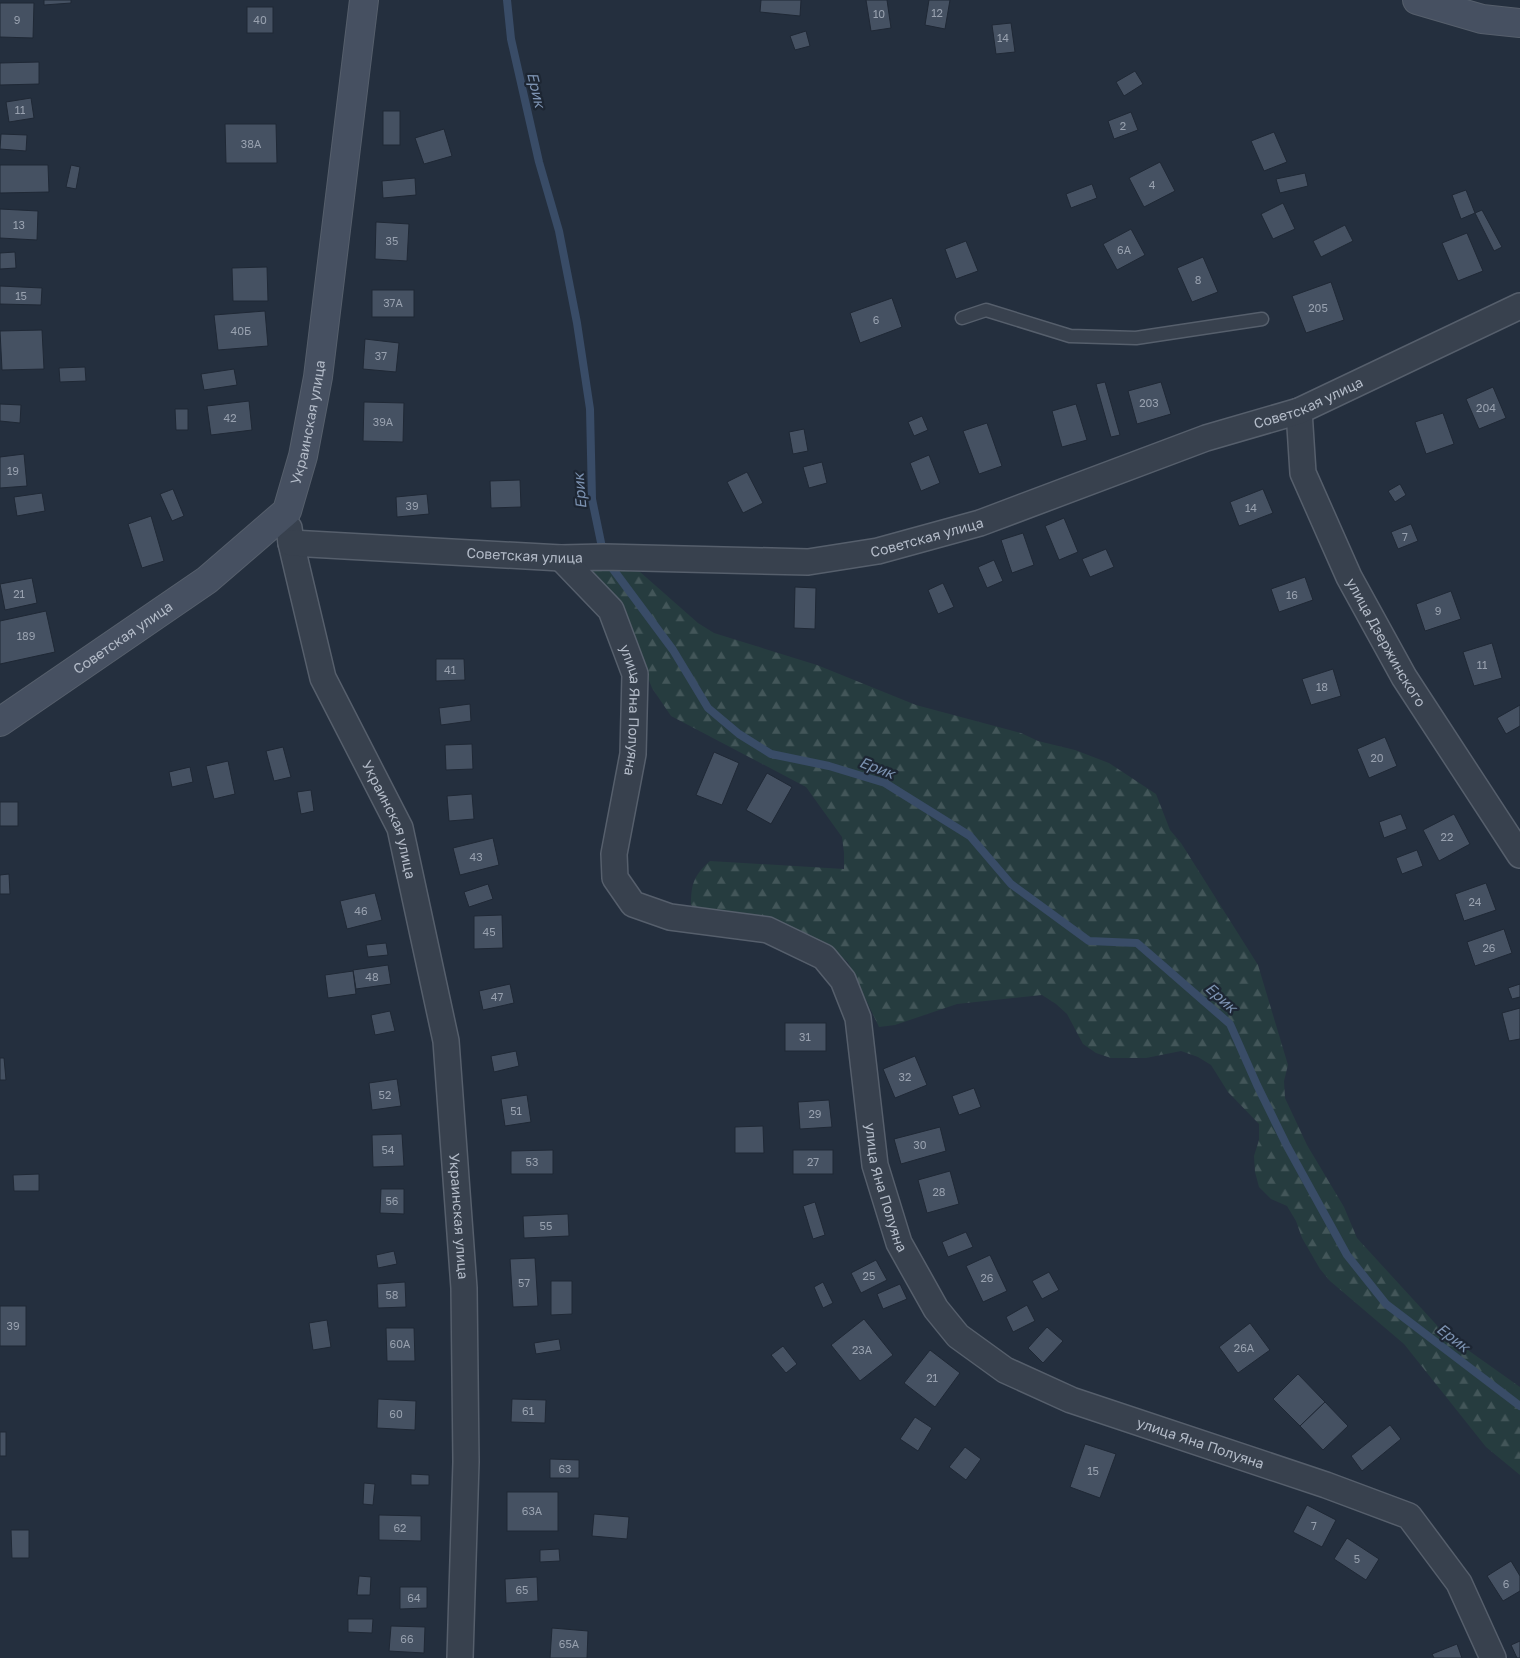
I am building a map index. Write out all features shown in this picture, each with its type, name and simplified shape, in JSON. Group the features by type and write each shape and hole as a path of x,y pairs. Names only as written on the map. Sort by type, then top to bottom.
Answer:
{"street":[{"name":"Украинская улица","path":"364,0 318,377 303,456 287,511 291,543 323,678 400,828 446,1041 464,1288 466,1462 460,1658"},
{"path":"1417,0 1482,19 1520,23"},
{"name":"Советская улица","path":"291,543 561,558 604,557 808,562 878,551 980,522 1206,438 1299,411 1520,306"},
{"name":"улица Дзержинского","path":"1299,411 1303,473 1349,577 1404,677 1520,855"},
{"name":"Советская улица","path":"0,722 206,580 287,511"},
{"name":"улица Яна Полуяна","path":"561,558 611,610 635,674 633,754 614,854 615,878 633,904 670,917 768,930 824,957 843,980 858,1018 875,1165 900,1243 936,1309 958,1336 1005,1370 1071,1400 1326,1485 1409,1516 1459,1583 1493,1658"}],"lane":[{"path":"962,318 986,310 1070,336 1136,338 1262,319"}],"green space":[{"path":"583,564 639,571 698,623 714,633 817,665 916,705 1021,733 1038,741 1075,750 1109,763 1156,794 1170,830 1181,843 1258,965 1288,1065 1284,1081 1285,1098 1307,1145 1344,1207 1357,1238 1444,1333 1520,1387 1520,1475 1486,1447 1404,1344 1330,1281 1320,1269 1302,1238 1296,1221 1287,1206 1271,1199 1259,1187 1255,1172 1254,1156 1259,1140 1259,1124 1228,1092 1211,1065 1198,1057 1181,1051 1146,1058 1111,1058 1096,1053 1083,1044 1067,1014 1042,995 957,1004 895,1025 879,1027 848,962 834,951 705,915 691,905 694,880 710,861 844,869 842,837 806,787 671,716 652,688 625,608"}],"building":[{"path":"44,0 71,0 71,3 44,5"},
{"path":"761,0 801,0 800,16 760,12"},
{"path":"866,0 887,0 891,28 871,31"},
{"path":"929,0 950,0 945,29 925,25"},
{"path":"0,3 34,3 33,38 0,37"},
{"path":"247,7 273,7 273,33 247,33"},
{"path":"1011,23 1015,52 996,54 992,25"},
{"path":"806,31 810,46 795,50 790,36"},
{"path":"39,62 39,84 0,85 0,63"},
{"path":"1135,71 1143,84 1124,96 1116,82"},
{"path":"31,98 34,118 9,122 6,102"},
{"path":"383,111 400,111 400,145 383,145"},
{"path":"1131,112 1138,130 1114,139 1108,121"},
{"path":"225,124 276,124 277,163 226,163"},
{"path":"444,129 452,156 424,164 415,138"},
{"path":"1274,132 1287,162 1264,171 1251,141"},
{"path":"1,134 27,135 26,151 0,149"},
{"path":"1160,162 1175,191 1144,207 1129,178"},
{"path":"0,165 48,165 49,192 0,193"},
{"path":"71,165 80,167 76,189 66,187"},
{"path":"1305,173 1308,186 1280,193 1276,179"},
{"path":"415,178 416,195 383,198 382,181"},
{"path":"1092,184 1097,198 1071,208 1066,194"},
{"path":"1466,190 1475,213 1461,219 1452,195"},
{"path":"1283,203 1295,229 1273,239 1261,214"},
{"path":"0,209 38,211 37,240 0,238"},
{"path":"1482,210 1502,247 1494,251 1475,213"},
{"path":"376,222 409,224 407,261 375,259"},
{"path":"1345,225 1353,241 1321,257 1313,241"},
{"path":"1131,229 1145,255 1117,270 1103,244"},
{"path":"1467,233 1483,271 1458,281 1442,243"},
{"path":"966,241 978,271 956,279 945,249"},
{"path":"15,252 16,268 0,269 0,253"},
{"path":"1203,257 1218,292 1192,302 1177,268"},
{"path":"267,267 268,301 233,301 232,268"},
{"path":"1331,282 1344,320 1306,333 1292,296"},
{"path":"0,286 42,288 41,305 0,304"},
{"path":"372,290 414,290 414,317 372,317"},
{"path":"892,298 902,327 860,343 850,313"},
{"path":"265,311 268,346 218,350 214,315"},
{"path":"42,330 44,369 2,370 0,331"},
{"path":"365,339 399,343 396,372 363,369"},
{"path":"85,367 86,381 60,382 59,368"},
{"path":"234,369 237,385 204,390 201,374"},
{"path":"1105,382 1120,435 1111,437 1096,384"},
{"path":"1161,382 1171,414 1137,424 1128,391"},
{"path":"1493,387 1506,418 1479,429 1466,399"},
{"path":"249,401 252,430 211,435 207,406"},
{"path":"364,402 404,403 403,442 363,441"},
{"path":"0,404 21,405 20,423 0,421"},
{"path":"1076,404 1087,440 1062,447 1052,411"},
{"path":"175,409 188,409 188,430 176,430"},
{"path":"1443,413 1454,444 1426,454 1415,422"},
{"path":"922,416 928,430 914,436 908,422"},
{"path":"987,423 1002,466 979,474 963,431"},
{"path":"804,429 808,451 793,454 789,432"},
{"path":"24,454 27,486 0,488 0,457"},
{"path":"929,455 940,483 921,491 910,463"},
{"path":"822,462 827,483 809,488 803,467"},
{"path":"747,472 763,503 743,513 727,482"},
{"path":"520,480 521,507 491,508 490,481"},
{"path":"1400,484 1406,495 1395,502 1388,491"},
{"path":"173,489 184,516 172,521 160,494"},
{"path":"1263,489 1273,513 1239,526 1230,502"},
{"path":"42,493 45,511 17,516 14,497"},
{"path":"427,494 429,514 397,517 396,497"},
{"path":"151,516 164,561 142,568 128,524"},
{"path":"1064,518 1078,552 1059,560 1045,526"},
{"path":"1411,524 1418,541 1398,549 1391,532"},
{"path":"1023,533 1034,565 1012,573 1001,540"},
{"path":"1106,549 1114,567 1090,577 1082,559"},
{"path":"994,560 1003,581 987,588 978,567"},
{"path":"1305,577 1313,600 1279,612 1271,589"},
{"path":"32,578 37,603 5,610 0,584"},
{"path":"943,583 954,607 938,614 928,590"},
{"path":"795,587 816,588 815,629 794,628"},
{"path":"1451,591 1461,619 1425,631 1416,604"},
{"path":"46,611 55,652 0,664 0,621"},
{"path":"1492,643 1502,678 1474,686 1463,652"},
{"path":"436,659 464,659 465,680 436,681"},
{"path":"1333,669 1341,696 1311,705 1302,679"},
{"path":"470,704 471,721 441,725 439,708"},
{"path":"1520,705 1520,726 1506,734 1497,718"},
{"path":"1385,737 1397,766 1369,778 1357,749"},
{"path":"472,744 473,769 446,770 445,745"},
{"path":"283,747 291,777 274,781 266,751"},
{"path":"714,752 739,763 722,805 696,795"},
{"path":"228,761 235,794 214,799 206,766"},
{"path":"190,767 193,782 172,787 169,772"},
{"path":"767,773 792,787 771,824 746,810"},
{"path":"311,790 314,811 301,814 297,792"},
{"path":"472,794 474,819 449,821 447,796"},
{"path":"0,802 18,802 18,826 0,826"},
{"path":"1401,814 1407,829 1384,838 1379,822"},
{"path":"1454,814 1470,844 1439,861 1423,830"},
{"path":"493,838 499,865 460,875 453,848"},
{"path":"1417,850 1423,866 1402,874 1396,858"},
{"path":"9,874 10,894 0,894 0,875"},
{"path":"1486,883 1496,910 1464,921 1455,894"},
{"path":"488,884 493,899 469,907 464,892"},
{"path":"375,893 382,920 347,929 340,901"},
{"path":"502,915 503,948 474,949 474,916"},
{"path":"1504,929 1512,953 1475,966 1467,942"},
{"path":"386,943 388,955 368,957 366,945"},
{"path":"388,965 391,984 356,989 353,970"},
{"path":"353,971 356,994 328,998 325,975"},
{"path":"510,984 514,1003 483,1010 479,991"},
{"path":"1520,984 1520,997 1512,999 1508,988"},
{"path":"1520,1008 1520,1039 1509,1041 1502,1013"},
{"path":"390,1011 395,1031 375,1035 371,1015"},
{"path":"785,1023 826,1023 826,1051 785,1051"},
{"path":"516,1051 519,1066 494,1072 491,1056"},
{"path":"915,1056 927,1085 895,1098 883,1069"},
{"path":"0,1058 4,1058 6,1080 0,1080"},
{"path":"397,1079 401,1106 372,1110 369,1083"},
{"path":"974,1088 981,1107 959,1115 952,1096"},
{"path":"527,1095 531,1122 505,1126 501,1099"},
{"path":"829,1100 832,1127 800,1129 798,1102"},
{"path":"763,1126 764,1153 735,1153 735,1127"},
{"path":"940,1127 946,1151 901,1164 894,1139"},
{"path":"402,1134 404,1166 373,1167 372,1135"},
{"path":"553,1150 553,1174 511,1174 511,1151"},
{"path":"793,1150 833,1150 833,1174 793,1174"},
{"path":"950,1171 959,1204 927,1213 918,1180"},
{"path":"39,1174 39,1191 14,1191 13,1175"},
{"path":"381,1189 404,1189 404,1214 380,1213"},
{"path":"815,1202 825,1235 813,1239 803,1206"},
{"path":"568,1214 569,1236 524,1238 523,1216"},
{"path":"966,1232 973,1247 948,1257 942,1242"},
{"path":"394,1251 397,1264 378,1268 376,1255"},
{"path":"990,1255 1007,1291 983,1302 966,1266"},
{"path":"535,1258 538,1306 513,1307 510,1259"},
{"path":"876,1260 887,1280 861,1293 851,1273"},
{"path":"1049,1272 1059,1290 1042,1299 1032,1281"},
{"path":"551,1281 572,1281 572,1314 551,1315"},
{"path":"405,1282 406,1307 378,1308 377,1284"},
{"path":"823,1282 833,1303 823,1308 814,1287"},
{"path":"900,1284 907,1299 883,1309 877,1294"},
{"path":"1027,1305 1035,1321 1013,1332 1006,1317"},
{"path":"0,1306 26,1306 26,1346 0,1346"},
{"path":"864,1319 893,1355 860,1381 831,1345"},
{"path":"327,1320 331,1347 313,1350 309,1323"},
{"path":"1250,1323 1270,1350 1238,1373 1219,1347"},
{"path":"1047,1327 1063,1341 1043,1363 1028,1348"},
{"path":"386,1328 414,1328 415,1361 387,1361"},
{"path":"559,1339 561,1350 536,1354 534,1343"},
{"path":"783,1346 797,1364 786,1373 771,1355"},
{"path":"930,1350 960,1373 935,1407 904,1383"},
{"path":"1298,1374 1325,1402 1300,1426 1273,1399"},
{"path":"378,1399 416,1401 415,1430 377,1428"},
{"path":"512,1399 546,1400 545,1423 511,1422"},
{"path":"1325,1402 1348,1426 1323,1450 1300,1426"},
{"path":"915,1417 932,1428 918,1451 900,1439"},
{"path":"1390,1425 1401,1439 1362,1471 1351,1456"},
{"path":"0,1432 6,1432 6,1456 0,1456"},
{"path":"1085,1444 1116,1454 1100,1498 1070,1487"},
{"path":"965,1447 981,1459 966,1480 949,1467"},
{"path":"550,1459 579,1460 579,1478 550,1478"},
{"path":"411,1474 429,1475 429,1485 411,1485"},
{"path":"364,1483 375,1484 373,1505 363,1504"},
{"path":"507,1492 558,1492 558,1531 507,1531"},
{"path":"1307,1505 1336,1520 1322,1547 1293,1532"},
{"path":"594,1514 629,1517 627,1539 592,1536"},
{"path":"379,1515 421,1516 421,1541 379,1540"},
{"path":"11,1530 29,1530 29,1558 12,1558"},
{"path":"1347,1538 1379,1559 1366,1580 1334,1559"},
{"path":"559,1549 560,1561 540,1562 540,1550"},
{"path":"1511,1561 1520,1576 1520,1591 1503,1601 1487,1576"},
{"path":"359,1576 371,1577 370,1595 357,1595"},
{"path":"537,1577 538,1601 506,1603 505,1579"},
{"path":"400,1587 427,1587 427,1608 400,1609"},
{"path":"348,1619 373,1619 372,1633 348,1632"},
{"path":"391,1626 425,1627 424,1653 389,1651"},
{"path":"552,1628 588,1631 587,1658 550,1658"},
{"path":"1520,1641 1520,1658 1517,1658 1511,1645"},
{"path":"1457,1644 1462,1658 1434,1658 1432,1654"}],"waterway":[{"name":"Ерик","path":"507,0 511,39 539,162 559,231 577,323 590,409 592,499 604,557 673,650 708,708 739,734 771,754 829,766 885,783 970,836 1011,884 1089,941 1137,943 1230,1024 1287,1146 1347,1255 1386,1304 1520,1406"}]}
